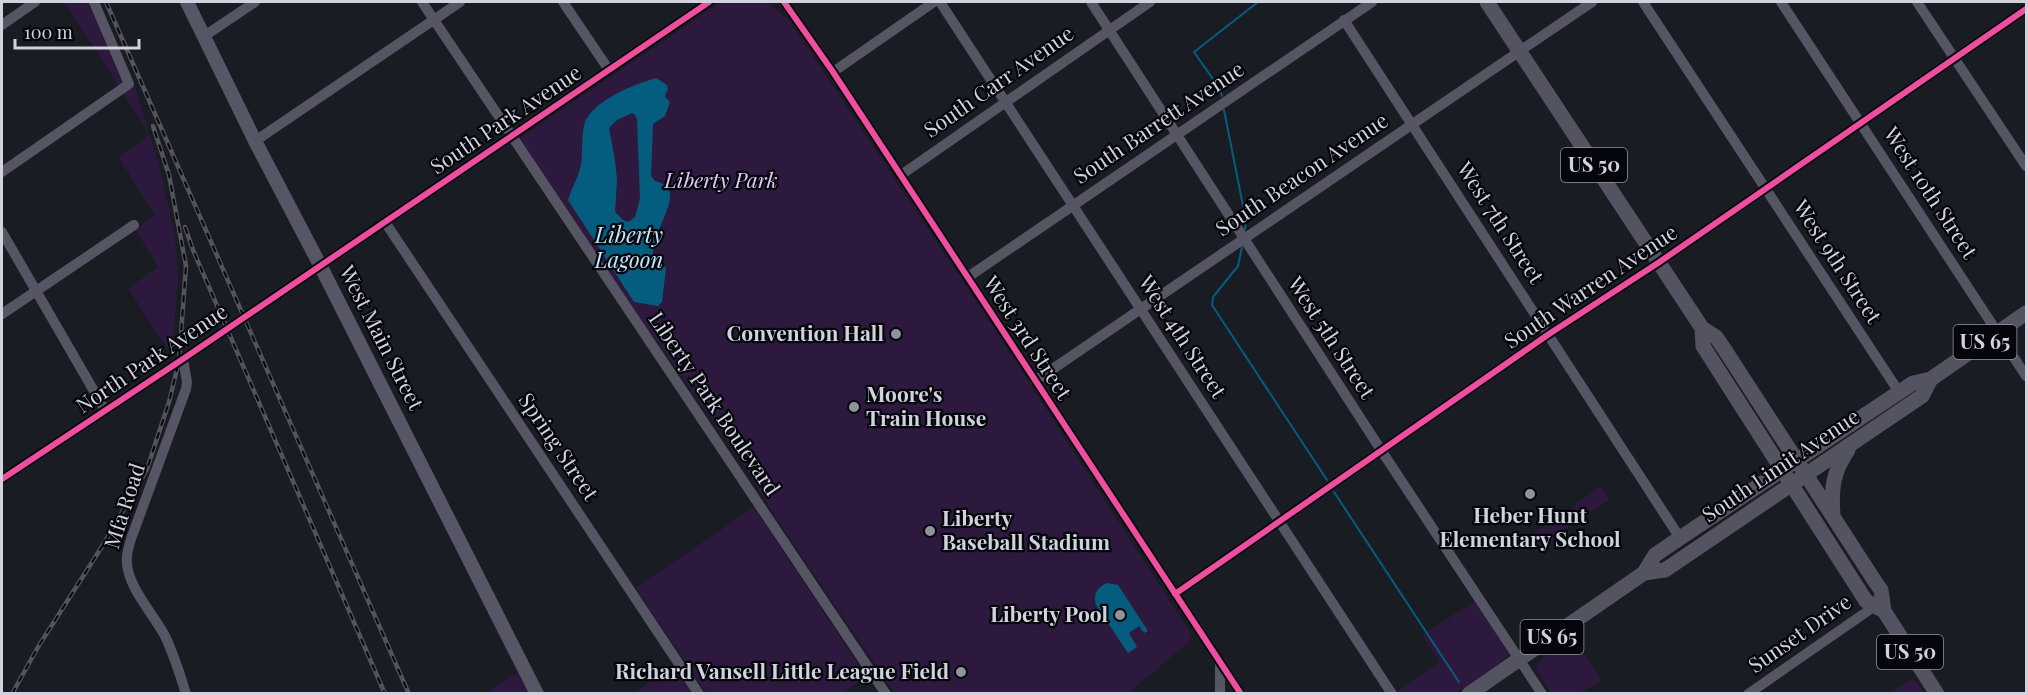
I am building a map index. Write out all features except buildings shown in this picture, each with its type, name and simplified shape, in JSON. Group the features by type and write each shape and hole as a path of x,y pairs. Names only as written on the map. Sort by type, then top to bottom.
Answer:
{"highway":[{"name":"US 50","path":"1487,2 1702,328 1716,337 1881,590 1879,608"},
{"name":"South Limit Avenue","path":"1469,693 1644,573 1655,555 1913,383 1931,379 2026,313"},
{"name":"US 50","path":"1702,328 1703,346 1791,486 1866,601 1879,608 1937,693"},
{"name":"South Limit Avenue","path":"1644,573 1665,570 1806,476 1922,396 1931,379"},
{"path":"1833,518 1831,496 1835,473 1851,445"}],"main road":[{"name":"West Main Street","path":"187,2 255,141 537,693"}],"street":[{"path":"2,25 35,2"},
{"path":"2,172 129,84 94,2"},
{"path":"203,37 255,2"},
{"name":"Liberty Park Boulevard","path":"422,2 886,693"},
{"path":"255,141 460,2"},
{"path":"562,2 609,70"},
{"name":"South Park Avenue","path":"320,265 709,2"},
{"name":"West 3rd Street","path":"784,2 833,72 1241,693"},
{"path":"833,72 934,2"},
{"name":"West 4th Street","path":"939,2 1392,693"},
{"name":"West 5th Street","path":"1091,2 1381,450 1542,693"},
{"name":"South Carr Avenue","path":"901,175 1150,2"},
{"name":"South Barrett Avenue","path":"968,278 1372,2"},
{"name":"South Beacon Avenue","path":"1035,381 1592,2"},
{"name":"West 9th Street","path":"1643,2 1899,392"},
{"name":"West 10th Street","path":"1781,2 2026,376"},
{"path":"1917,2 2026,166"},
{"name":"South Warren Avenue","path":"1175,594 1549,334 1658,263 2026,9"},
{"name":"West 7th Street","path":"1344,20 1680,538"},
{"name":"Spring Street","path":"385,222 699,693"},
{"path":"2,314 134,225"},
{"path":"2,232 105,410"},
{"name":"North Park Avenue","path":"2,479 320,265"},
{"name":"Mfa Road","path":"183,358 186,389 131,539 126,561 134,586 165,636 179,667 186,693"},
{"name":"Sunset Drive","path":"1748,693 1879,608"},
{"path":"1220,662 1220,693"}],"green space":[{"path":"65,2 99,2 135,86 149,134"},
{"name":"Liberty Park","path":"721,2 767,2 789,20 991,324 1191,634 1188,643 1128,693 894,693 775,516 744,465 652,334 636,318 519,139"},
{"path":"150,135 175,237 178,278 172,356 128,288 159,267 135,230 155,215 119,158"},
{"path":"1601,487 1609,500 1554,537 1553,541 1536,553 1526,538"},
{"path":"754,507 866,677 843,693 706,693 636,588"},
{"path":"1475,601 1508,655 1503,661 1456,693 1400,694 1398,691 1440,662 1422,635"},
{"path":"1574,639 1602,680 1581,693 1551,693 1536,670 1538,665 1552,652"},
{"path":"677,664 697,694 632,694"},
{"path":"518,673 529,693 482,694"},
{"path":"1913,678 1925,693 1889,693"}],"water":[{"name":"Liberty Lagoon","path":"656,78 667,85 668,90 665,97 670,102 665,116 653,124 651,176 669,189 670,196 656,238 653,255 666,268 662,302 658,306 634,302 568,200 581,165 584,127 590,114 616,94","holes":["632,113 635,115 640,199 635,217 628,222 615,212 617,180 609,128 617,120"]},
{"name":"Liberty Pool","path":"1107,583 1118,585 1148,631 1144,633 1139,626 1129,633 1137,647 1128,653 1096,605 1097,592"}],"waterway":[{"path":"1222,96 1220,89 1194,52 1258,2"},
{"path":"1224,110 1246,221 1245,229"},
{"path":"1242,247 1238,266 1213,297 1212,305 1327,480"},
{"path":"1334,492 1459,682"}],"railway":[{"path":"106,2 409,694"},
{"path":"12,694 38,647 103,545 147,469 169,402 179,361 186,266 169,175 153,126"},
{"path":"185,227 385,694"}],"cycle path":[{"path":"2,479 709,2"},
{"path":"784,2 833,72 1241,694"},
{"path":"1175,594 1549,334 1658,263 2026,9"}],"place":[{"name":"Convention Hall","path":"896,334"},
{"name":"Moore's Train House","path":"854,407"},
{"name":"Heber Hunt Elementary School","path":"1530,494"},
{"name":"Liberty Baseball Stadium","path":"930,531"},
{"name":"Liberty Pool","path":"1120,615"},
{"name":"Richard Vansell Little League Field","path":"961,672"}]}
